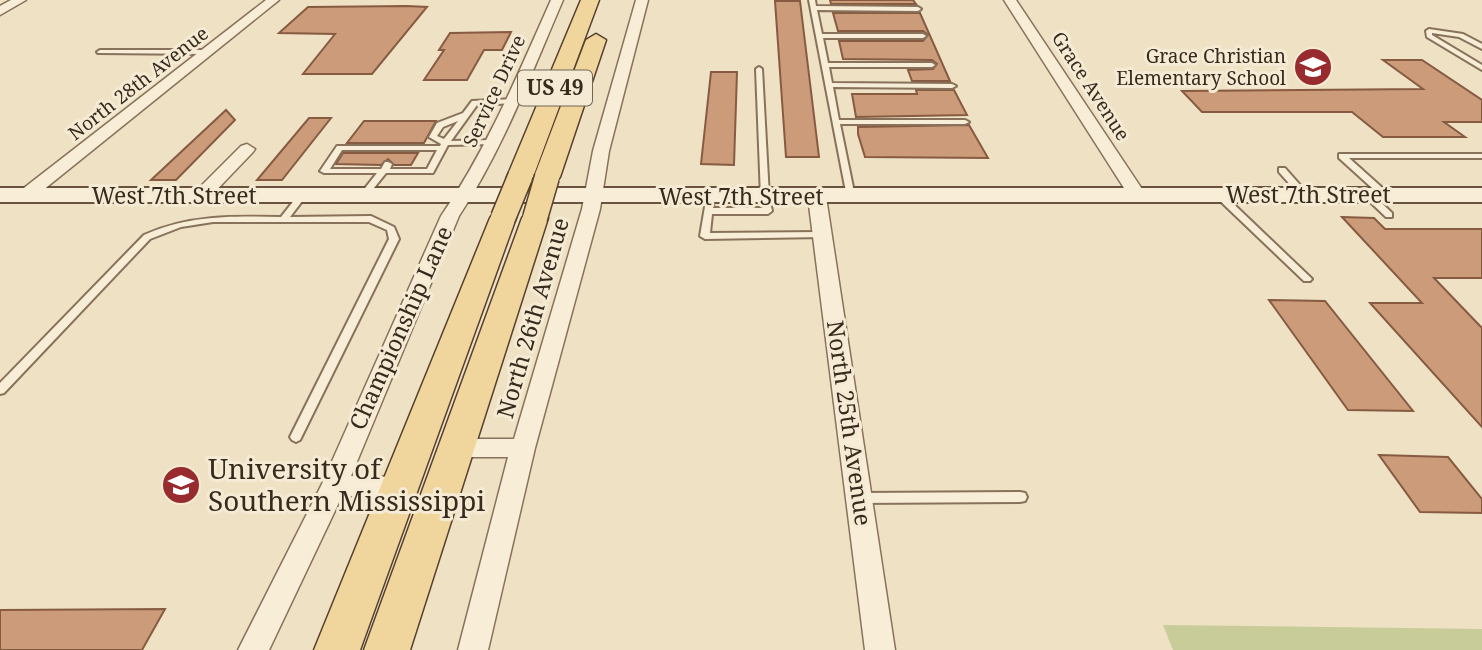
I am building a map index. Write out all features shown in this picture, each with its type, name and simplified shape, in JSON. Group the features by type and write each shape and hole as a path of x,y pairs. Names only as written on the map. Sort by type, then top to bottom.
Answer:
{"main road":[{"name":"US 49","path":"387,650 455,448 519,218 520,177 590,0"},
{"name":"US 49","path":"337,650 400,487 519,218 547,177 610,0"},
{"name":"West 7th Street","path":"0,195 592,196 709,204 767,204 817,197 1137,195 1304,195 1381,202 1482,195"}],"street":[{"path":"0,11 20,0"},
{"name":"North 28th Avenue","path":"26,195 273,0"},
{"name":"Service Drive","path":"461,197 469,188 513,101 556,0"},
{"name":"North 26th Avenue","path":"473,650 523,448 642,0"},
{"name":"Grace Avenue","path":"1010,0 1137,195"},
{"path":"201,196 247,149"},
{"name":"Championship Lane","path":"253,650 334,486 373,392 461,197"},
{"name":"North 25th Avenue","path":"817,197 880,650"},
{"path":"455,448 523,448"},
{"path":"334,486 400,487"}],"lane":[{"path":"851,197 813,4 918,9"},
{"path":"1482,47 1461,35 1429,31 1429,36 1482,68"},
{"path":"820,36 923,36"},
{"path":"100,52 207,52"},
{"path":"826,65 932,65"},
{"path":"759,69 770,235"},
{"path":"830,85 952,86"},
{"path":"492,142 444,146 412,160 391,160 374,160 355,160 374,160 391,160 412,160 430,171 444,146 475,103 513,101"},
{"path":"444,146 433,137 440,125 466,115"},
{"path":"838,122 965,122"},
{"path":"1381,202 1342,156 1482,156"},
{"path":"362,197 391,160"},
{"path":"1282,170 1304,195"},
{"path":"1219,195 1307,279"},
{"path":"282,220 302,196"},
{"path":"709,204 705,236 822,235"},
{"path":"0,390 147,237 167,226 199,219 371,219 391,229 394,239 296,438"},
{"path":"859,498 1020,497"}],"green space":[{"path":"1163,625 1482,629 1482,650 1173,650"}],"building":[{"path":"830,0 913,0 916,4 831,4"},
{"path":"775,1 800,1 819,157 786,157"},
{"path":"308,7 427,7 372,74 303,74 335,34 279,33"},
{"path":"833,13 920,13 950,81 912,81 908,70 933,69 937,64 932,60 843,59 839,41 923,41 928,35 923,31 838,31"},
{"path":"511,32 502,50 484,50 467,80 424,80 444,50 439,50 450,33"},
{"path":"1383,60 1422,60 1482,100 1482,122 1444,122 1465,137 1383,137 1352,112 1202,112 1182,91 1423,89"},
{"path":"711,72 737,72 734,165 701,164"},
{"path":"916,90 954,90 967,115 856,117 852,94 917,94"},
{"path":"226,110 235,120 176,180 151,180"},
{"path":"309,118 331,118 282,180 257,180"},
{"path":"364,121 436,121 424,143 347,143"},
{"path":"969,125 988,158 865,157 858,134 858,127"},
{"path":"343,153 418,153 411,165 394,165 388,159 381,165 336,164"},
{"path":"1342,217 1374,218 1385,229 1482,229 1482,278 1434,278 1482,328 1482,427 1370,303 1422,303"},
{"path":"1269,300 1325,301 1413,411 1348,410"},
{"path":"1379,455 1448,457 1482,499 1482,513 1420,512"},
{"path":"165,609 142,650 0,650 0,610"}],"place":[{"name":"Grace Christian Elementary School","path":"1313,67"},
{"name":"University of Southern Mississippi","path":"181,485"}]}
